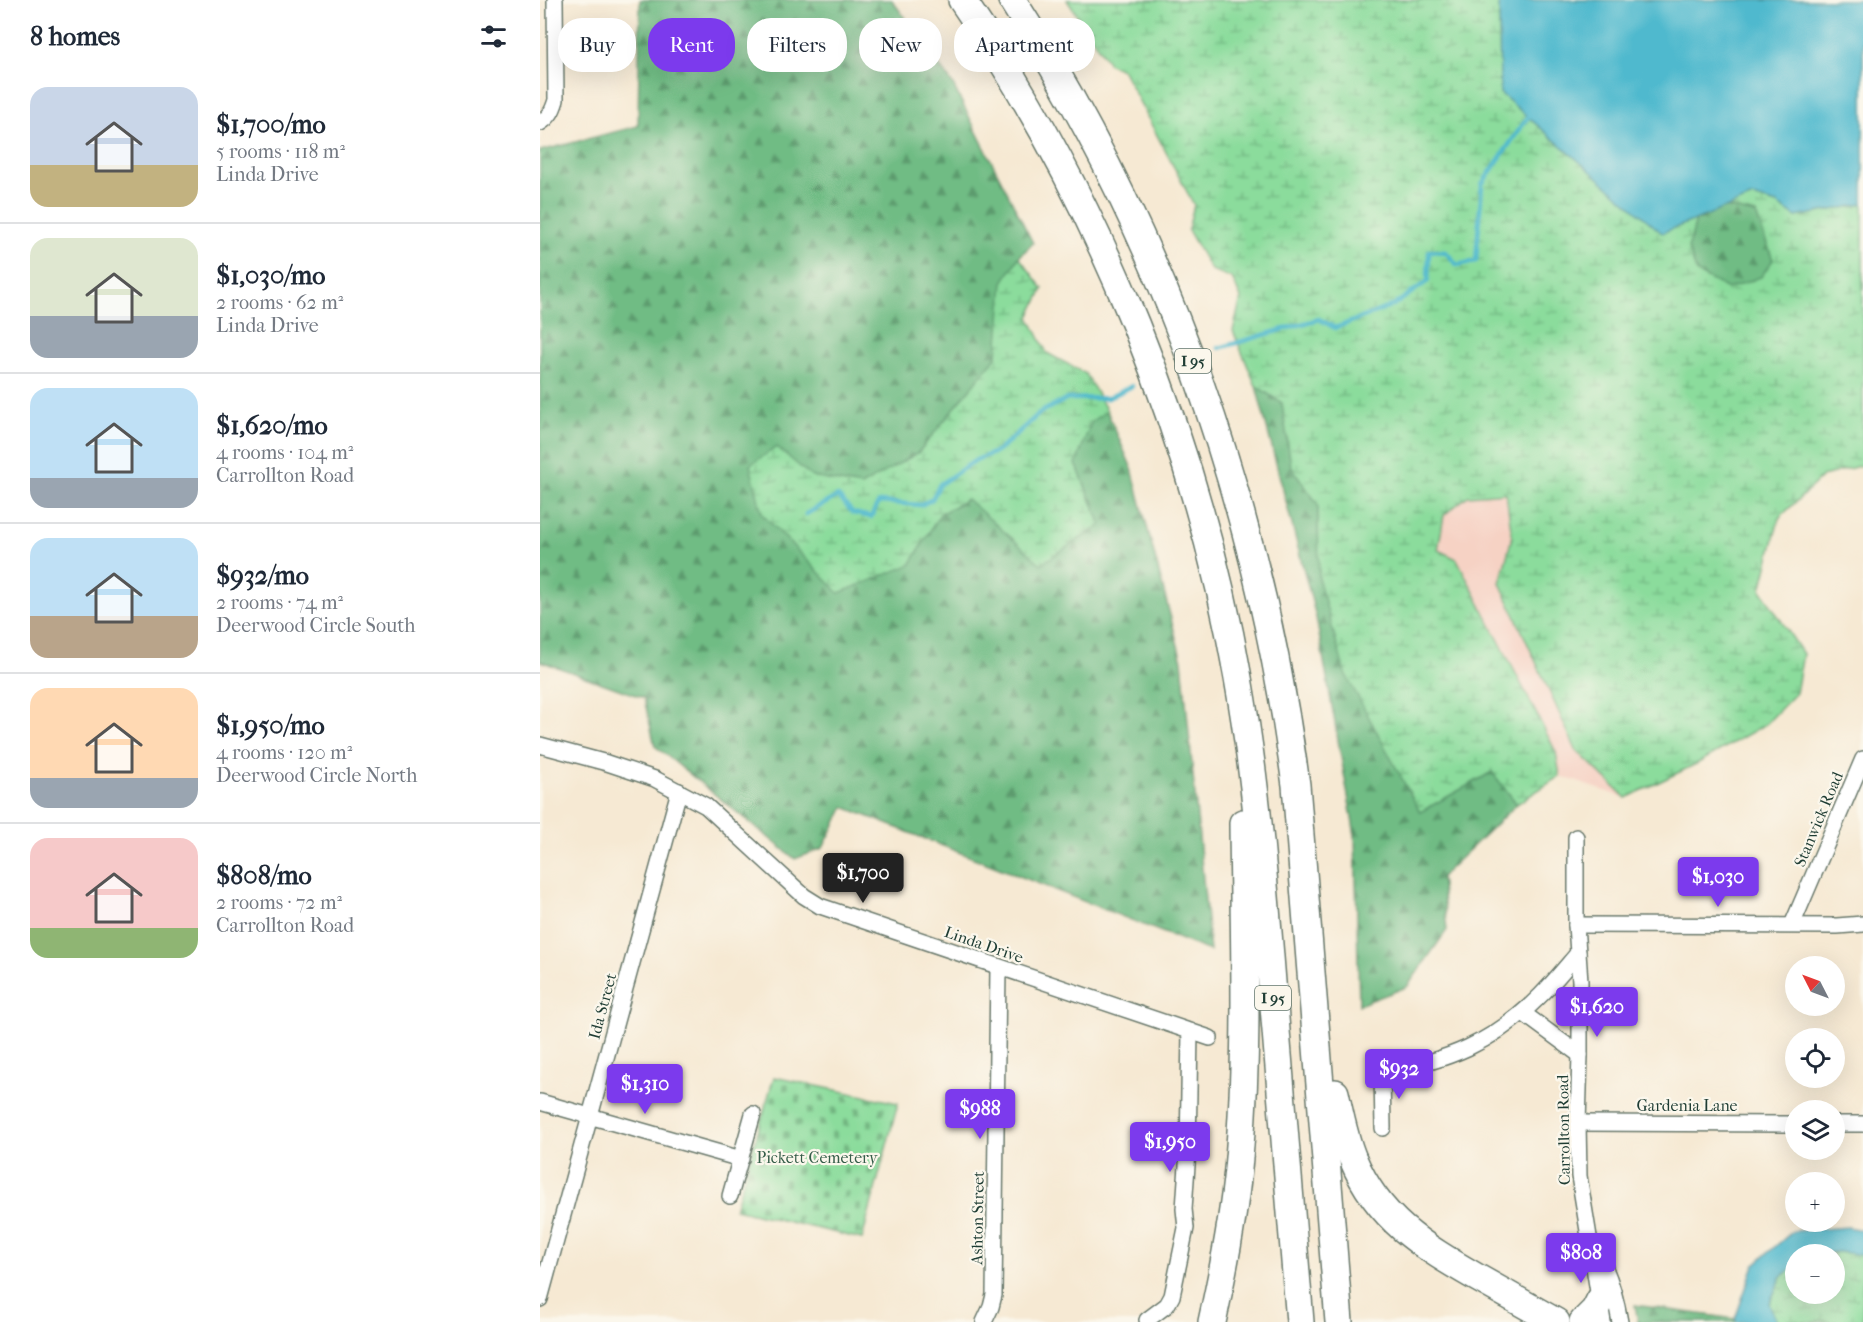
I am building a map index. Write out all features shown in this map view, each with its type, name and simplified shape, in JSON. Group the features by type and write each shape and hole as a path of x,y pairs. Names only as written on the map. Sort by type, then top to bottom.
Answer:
{"highway":[{"name":"I 95","path":"962,0 1000,58 1051,147 1098,241 1157,381 1190,479 1216,575 1238,675 1260,832 1300,1322"},
{"name":"I 95","path":"1012,0 1078,110 1142,237 1186,341 1220,438 1272,635 1289,735 1300,825 1339,1322"},
{"path":"1212,1322 1234,1206 1244,1063 1243,813 1238,675"},
{"path":"1311,957 1340,1118 1352,1158 1372,1193 1401,1228 1418,1242 1556,1322"},
{"path":"1583,1322 1594,1310 1602,1311"}],"street":[{"path":"543,121 553,111 556,100 555,0"},
{"name":"Linda Drive","path":"540,745 655,779 706,806 804,896 820,906 1210,1038"},
{"name":"Stanwick Road","path":"1792,925 1863,759"},
{"name":"Ida Street","path":"540,1299 679,791"},
{"name":"Carrollton Road","path":"1576,837 1580,1176 1602,1311"},
{"path":"1576,925 1837,926 1863,924"},
{"path":"1383,1128 1382,1073 1430,1063 1457,1054 1495,1034 1543,994 1578,953"},
{"name":"Ashton Street","path":"984,1322 994,1295 998,968"},
{"path":"1523,1012 1580,1055"},
{"path":"1147,1320 1159,1313 1172,1296 1185,1228 1190,1031"},
{"path":"540,1102 741,1159"},
{"path":"730,1196 753,1114"},
{"name":"Gardenia Lane","path":"1578,1123 1785,1124"},
{"path":"1845,1124 1863,1124"},
{"name":"Carrollton Road","path":"1591,1242 1605,1266 1620,1322"}],"shaded area":[{"path":"1506,492 1512,537 1500,583 1575,750 1626,798 1560,776 1556,752 1438,550 1444,515 1468,496"}],"green space":[{"path":"640,0 892,0 905,18 859,18 859,72 942,72 942,69 952,83 1033,243 1019,257 1004,282 997,356 918,453 861,486 812,477 910,565 940,514 967,499 1101,525 1076,464 1091,422 1107,411 1132,469 1182,661 1210,951 844,807 823,848 795,859 655,746 644,698 540,661 540,151 638,126"},
{"path":"1067,0 1499,0 1500,93 1662,232 1696,220 1688,249 1697,273 1728,289 1761,277 1773,260 1756,214 1725,207 1753,197 1777,204 1796,217 1863,204 1863,465 1823,476 1779,518 1761,590 1803,654 1796,693 1766,724 1698,763 1626,798 1576,750 1500,583 1512,537 1506,493 1468,496 1444,515 1438,550 1457,559 1556,752 1560,776 1517,804 1492,772 1420,812 1345,673 1319,581 1318,505 1291,466 1282,403 1256,386 1233,331 1241,298 1232,278 1211,270 1188,230 1194,205 1122,69 1109,64 1095,43 1095,18 1079,18"},
{"path":"1725,207 1756,214 1773,260 1761,277 1728,289 1697,273 1688,249 1696,220"},
{"path":"1019,257 1043,289 1029,317 1047,353 1086,374 1107,411 1091,422 1076,464 1101,525 1041,564 967,499 940,514 910,565 839,593 762,514 750,465 777,447 812,477 861,486 918,453 997,356 1003,282"},
{"path":"1256,386 1282,403 1291,466 1318,505 1319,581 1420,812 1492,772 1517,804 1441,877 1447,930 1407,987 1359,1005 1355,835 1316,617"},
{"name":"Pickett Cemetery","path":"774,1077 898,1103 862,1239 735,1209"},
{"path":"1845,1253 1863,1255 1863,1322 1777,1322 1769,1304 1785,1274 1785,1304 1845,1304"},
{"path":"1635,1305 1735,1319 1737,1322 1638,1322"}],"water":[{"path":"1499,0 1863,0 1863,204 1796,217 1777,204 1753,197 1662,233 1500,93"},
{"path":"1845,1227 1863,1230 1863,1255 1845,1253 1845,1244 1785,1244 1785,1274 1769,1304 1777,1322 1737,1322 1735,1319 1754,1265 1792,1232 1845,1232"}],"waterway":[{"path":"1219,348 1319,319 1335,328 1394,305 1428,281 1429,251 1446,252 1457,265 1476,261 1482,184 1528,117"},
{"path":"806,514 838,496 853,513 871,517 879,502 921,505 932,499 940,484 976,460 998,451 1041,412 1067,399 1108,398 1132,386"}]}
